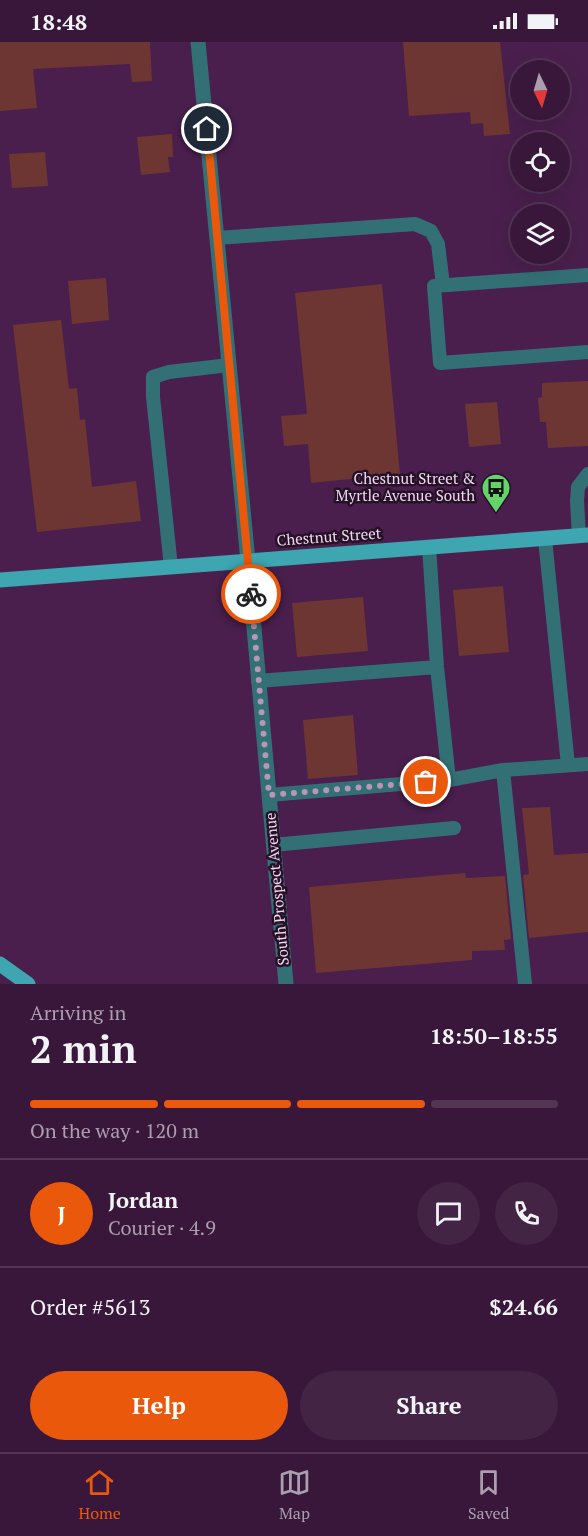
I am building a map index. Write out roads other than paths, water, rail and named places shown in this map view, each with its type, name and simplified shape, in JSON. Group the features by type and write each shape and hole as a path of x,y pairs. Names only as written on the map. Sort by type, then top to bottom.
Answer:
{"main road":[{"name":"Chestnut Street","path":"0,580 584,535"},
{"path":"0,964 28,984"}],"street":[{"name":"South Prospect Avenue","path":"198,42 286,984"}],"lane":[{"path":"217,238 415,224 431,231 438,244 443,285"},
{"path":"588,275 434,286 440,363 588,351"},
{"path":"171,567 153,397 153,377 170,372 229,365"},
{"path":"584,535 577,501 578,487 588,474"},
{"path":"545,538 568,765"},
{"path":"429,547 437,667 449,780"},
{"path":"258,681 437,667"},
{"path":"269,795 449,780 503,770 588,764"},
{"path":"503,770 525,984"},
{"path":"273,845 454,828"}],"place":[{"name":"Chestnut Street & Myrtle Avenue South","path":"496,514"}]}
